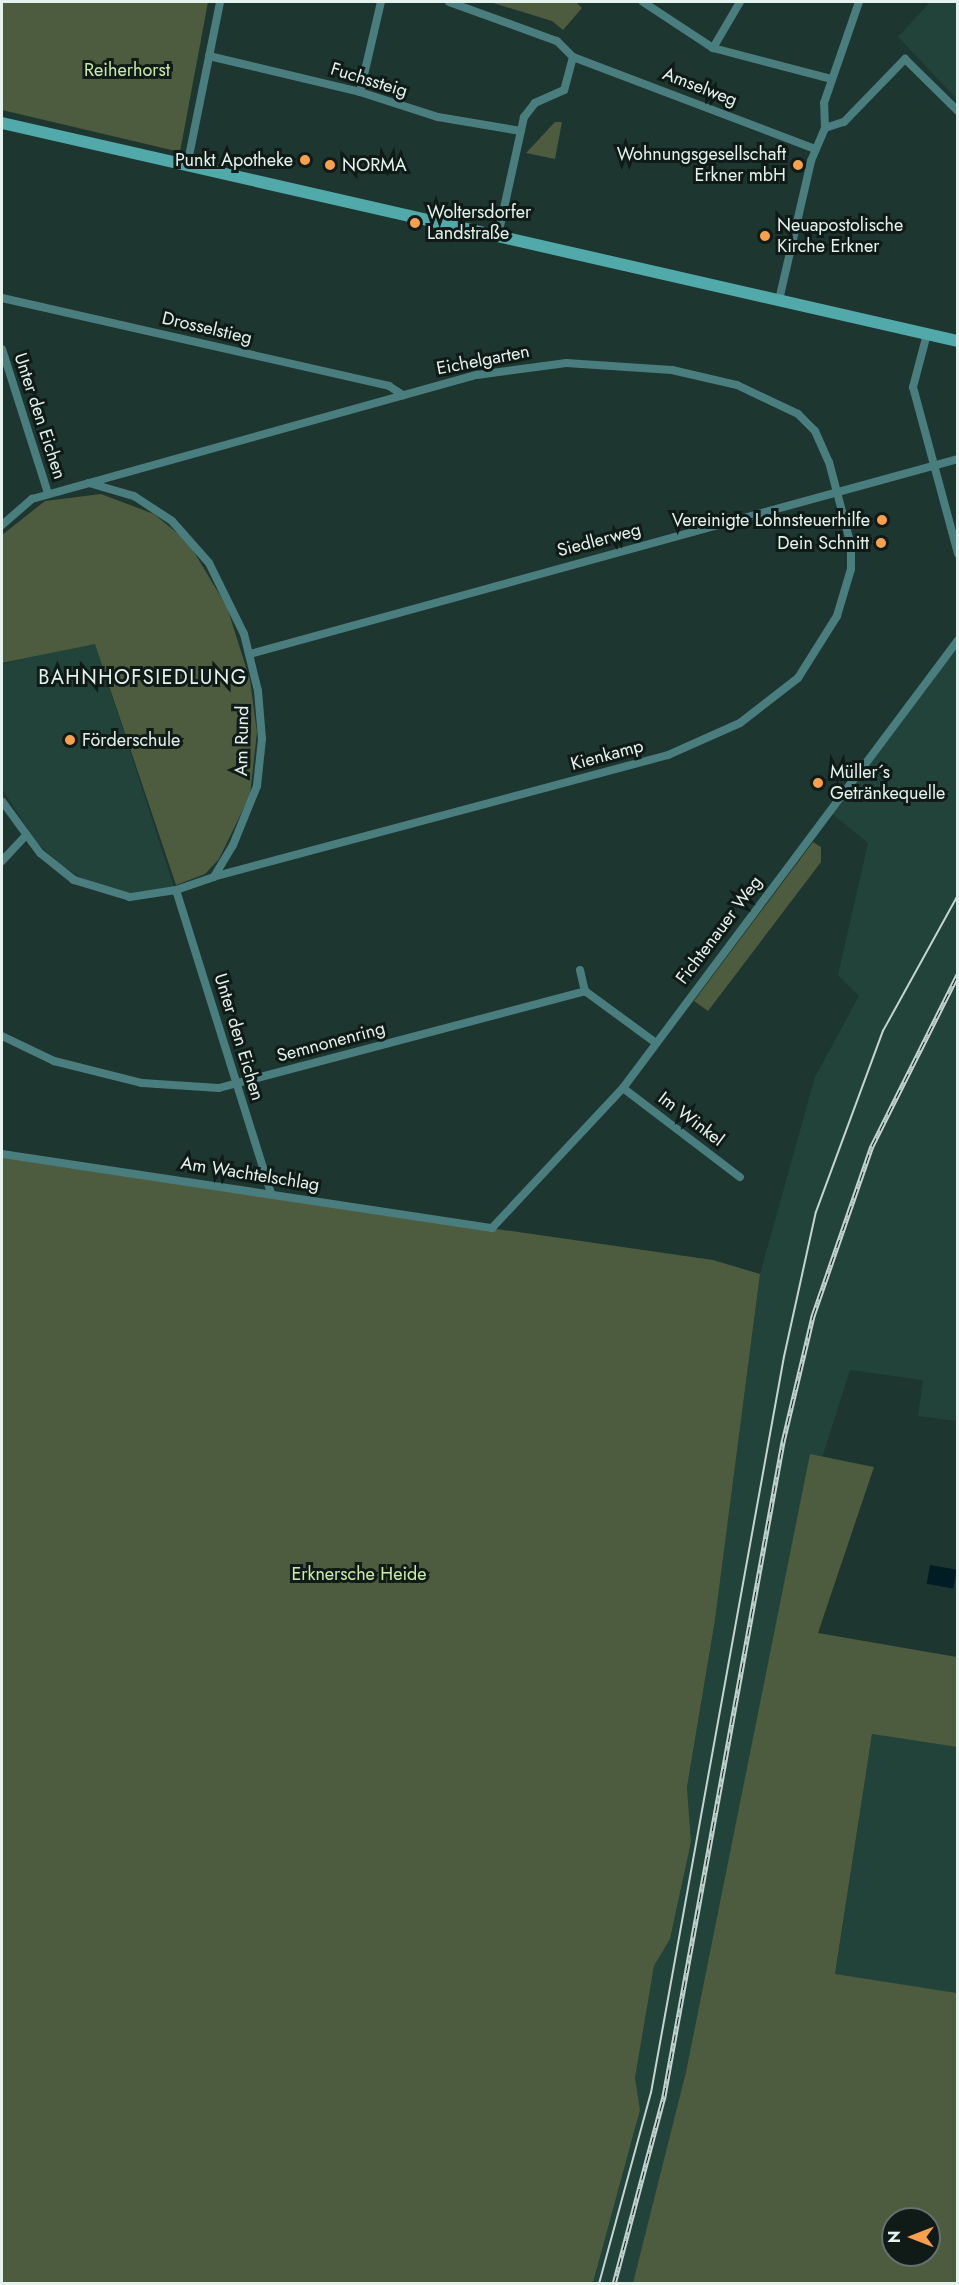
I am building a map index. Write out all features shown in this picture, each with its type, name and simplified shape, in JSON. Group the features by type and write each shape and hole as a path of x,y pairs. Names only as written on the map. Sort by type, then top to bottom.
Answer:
{"main road":[{"path":"2,123 957,341"}],"street":[{"path":"187,166 220,2"},
{"path":"360,92 381,2"},
{"name":"Amselweg","path":"449,2 557,41 573,57 815,149"},
{"path":"643,2 713,48 831,79"},
{"path":"713,48 740,2"},
{"path":"778,300 815,149 825,128 831,79 859,2"},
{"name":"Fuchssteig","path":"209,56 360,92 438,117 521,131"},
{"path":"498,235 528,108 564,90 573,57"},
{"path":"825,128 844,122 905,59 957,111"},
{"name":"Drosselstieg","path":"2,298 389,386 403,395"},
{"path":"927,334 913,387 957,554"},
{"name":"Unter den Eichen","path":"2,349 48,493"},
{"name":"Eichelgarten","path":"89,483 498,370 566,363 708,376 755,392 806,421 822,442 838,493"},
{"name":"Siedlerweg","path":"250,654 957,459"},
{"path":"2,525 48,493 89,483"},
{"name":"Am Rund","path":"89,483 146,502 186,535 222,585 250,654 262,739 257,786 214,877"},
{"name":"Kienkamp","path":"214,877 668,755 740,723 798,678 837,616 850,569 838,493"},
{"name":"Fichtenauer Weg","path":"492,1228 623,1088 957,640"},
{"path":"2,801 25,836 57,868 93,889 130,897 176,890 214,877"},
{"path":"2,861 25,836"},
{"name":"Unter den Eichen","path":"176,890 271,1193"},
{"path":"580,970 585,991 656,1043"},
{"name":"Semnonenring","path":"2,1036 54,1061 142,1083 192,1089 237,1085 585,991"},
{"name":"Im Winkel","path":"623,1088 740,1177"},
{"name":"Am Wachtelschlag","path":"2,1154 492,1228"}],"shaded area":[{"path":"930,2 957,2 957,99 898,37"},
{"path":"957,642 957,1421 918,1416 923,1380 850,1370 802,1521 649,2284 593,2284 640,2110 635,2078 654,1966 670,1939 691,1842 687,1787 715,1620 760,1274 815,1077 859,996 838,975 868,843 831,813"},
{"path":"95,643 174,887 130,893 93,884 63,867 37,843 2,789 2,664"},
{"path":"872,1734 957,1747 957,1993 835,1975"}],"green space":[{"name":"Reiherhorst","path":"2,2 208,2 180,152 2,110"},
{"path":"490,2 576,2 582,8 563,30 552,21"},
{"path":"555,122 562,122 555,159 526,153"},
{"path":"101,494 154,514 188,542 227,607 250,680 257,732 250,795 219,859 205,874 176,885 95,644 2,663 2,535 45,501"},
{"path":"813,842 821,847 821,862 708,1011 694,1001"},
{"name":"Erknersche Heide","path":"2,1158 713,1260 760,1274 715,1620 687,1787 691,1842 670,1939 654,1966 635,2078 640,2110 593,2283 2,2283"},
{"path":"810,1454 874,1467 818,1633 957,1657 957,1747 872,1734 835,1974 957,1993 957,2283 633,2283 686,2072"}],"water":[{"path":"930,1565 957,1570 953,1588 927,1584"}],"tram line":[{"path":"599,2284 651,2093 784,1357 816,1212 883,1031 958,895"}],"railway":[{"path":"614,2284 664,2096 783,1442 813,1316 872,1146 958,974"}],"place":[{"name":"Punkt Apotheke","path":"305,160"},
{"name":"NORMA","path":"330,165"},
{"name":"Wohnungsgesellschaft Erkner mbH","path":"798,165"},
{"name":"Woltersdorfer Landstraße","path":"415,223"},
{"name":"Neuapostolische Kirche Erkner","path":"765,236"},
{"name":"Vereinigte Lohnsteuerhilfe","path":"882,520"},
{"name":"Dein Schnitt","path":"881,543"},
{"name":"Förderschule","path":"70,740"},
{"name":"Müller´s Getränkequelle","path":"818,783"}],"district":[{"name":"BAHNHOFSIEDLUNG","path":"143,677"}]}
